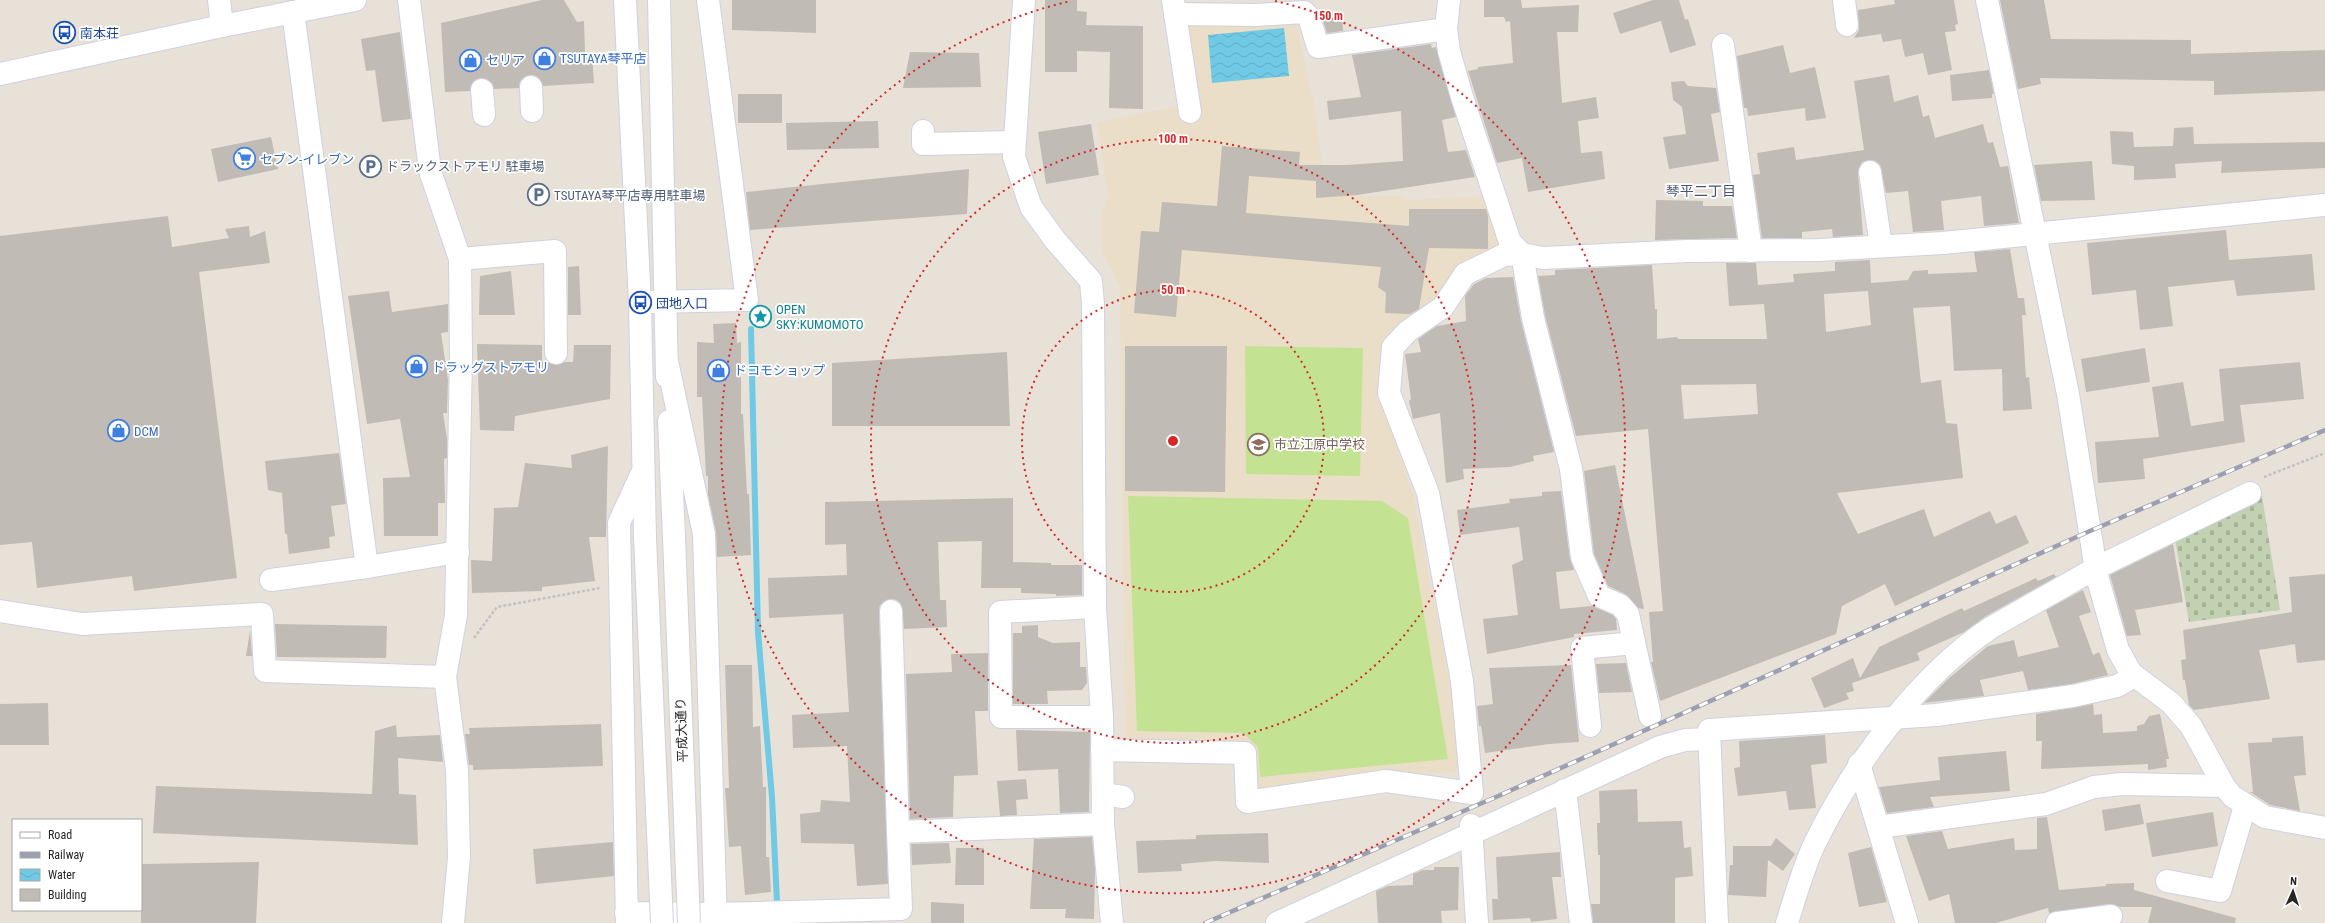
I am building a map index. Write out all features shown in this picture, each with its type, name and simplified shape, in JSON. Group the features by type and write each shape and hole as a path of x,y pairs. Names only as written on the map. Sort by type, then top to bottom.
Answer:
{"street":[{"path":"219,0 222,26"},
{"path":"0,74 222,26 355,0"},
{"path":"409,0 430,171 460,259 461,357 456,615 445,677 458,770 459,857 453,923"},
{"path":"625,0 640,303 645,538 662,923"},
{"path":"658,0 666,361 704,534 716,918"},
{"path":"640,303 747,300 708,0"},
{"path":"1024,0 1014,157 1031,207 1055,240 1091,281 1093,304 1095,607 1102,717 1102,750 1113,795 1103,824 1117,874 1112,923"},
{"path":"1449,0 1446,29 1449,51 1462,97 1510,242 1522,254 1533,318 1571,469 1582,557 1599,596 1620,605 1628,614 1650,716"},
{"path":"1844,0 1847,25"},
{"path":"1987,0 2068,394 2096,568 2112,636 2130,672 2171,703 2191,726 2224,786 2245,806 2258,814 2273,820 2325,828"},
{"path":"1190,112 1174,7 1256,15 1304,12 1309,16 1318,46 1446,29"},
{"path":"293,12 367,567"},
{"path":"1723,45 1751,251"},
{"path":"531,87 532,112"},
{"path":"482,90 484,115"},
{"path":"923,131 923,144 1014,142"},
{"path":"1870,172 1881,246"},
{"path":"1102,750 1245,753 1247,802 1386,781 1472,793 1462,681 1428,493 1390,393 1393,347 1408,331 1443,307 1465,274 1504,255 1522,254 1543,258 1687,251 1751,251 1943,243 2325,205"},
{"path":"460,259 555,251 556,353"},
{"name":"平成大通り","path":"666,361 689,923"},
{"path":"643,471 619,523 627,918 716,918 901,909 891,611"},
{"path":"1787,923 1815,844 1859,764 1934,675 1979,636 2096,568 2250,493"},
{"path":"270,580 367,567 458,552"},
{"path":"1095,607 1000,612 1001,717 1102,717"},
{"path":"0,611 82,624 262,614 266,671 445,677"},
{"path":"1590,726 1582,648 1634,643"},
{"path":"1717,923 1709,730 1896,719 2073,696 2117,686 2126,681 2130,672"},
{"path":"1277,923 1471,829 1565,790 1660,747 1685,740 1709,739"},
{"path":"1859,764 1907,923"},
{"path":"1878,827 2046,804 2094,787 2122,784 2224,786"},
{"path":"1565,790 1581,923"},
{"path":"2167,881 2220,891 2245,806"},
{"path":"898,832 1103,824"},
{"path":"1471,829 1477,923"},
{"path":"2057,923 2111,916"}],"path":[{"path":"2250,493 2257,479 2325,453"},
{"path":"473,639 497,607 620,586"}],"shaded area":[{"name":"市立江原中学校","path":"1293,20 1296,24 1315,110 1326,196 1404,196 1408,200 1489,196 1505,244 1462,263 1434,305 1387,334 1379,394 1413,495 1449,679 1460,766 1455,772 1390,775 1260,793 1253,788 1252,752 1125,740 1120,287 1103,253 1101,217 1108,195 1097,122 1180,106 1184,21"}],"green space":[{"path":"1245,346 1363,348 1360,476 1246,474"},
{"path":"1128,496 1382,501 1408,518 1448,759 1260,777 1258,747 1243,733 1137,731"},
{"path":"2262,496 2280,610 2189,622 2175,539"}],"water":[{"path":"1284,28 1289,76 1212,83 1208,35"}],"building":[{"path":"542,0 564,0 577,22 584,21 585,53 592,53 594,83 543,86 537,76 530,75 520,81 519,88 494,89 492,83 481,78 475,80 470,91 445,92 441,23"},
{"path":"732,0 816,0 816,33 732,30"},
{"path":"1045,0 1077,0 1077,11 1087,12 1086,25 1143,26 1143,109 1109,108 1110,52 1077,51 1077,72 1045,72"},
{"path":"1484,0 1521,0 1522,8 1579,5 1578,32 1557,32 1562,103 1596,97 1599,118 1578,121 1581,153 1602,151 1605,179 1528,192 1522,158 1497,163 1468,71 1478,69 1478,67 1513,63 1510,21 1506,22 1504,17 1484,17"},
{"path":"1653,0 1679,0 1685,20 1688,19 1696,45 1670,53 1661,21 1620,34 1613,13"},
{"path":"1894,0 1954,0 1958,24 1955,25 1956,31 1945,32 1952,70 1928,75 1923,53 1905,57 1901,39 1883,42 1881,34 1854,38 1859,30 1858,10 1895,4"},
{"path":"2000,0 2044,0 2051,39 2191,40 2191,54 2325,50 2325,91 2214,95 2214,81 2040,78 2041,84 2018,89"},
{"path":"1342,16 1343,31 1327,33 1322,18"},
{"path":"400,32 411,119 382,122 375,70 366,71 361,39"},
{"path":"1431,44 1432,48 1436,47 1456,117 1442,120 1448,152 1466,150 1475,177 1357,195 1316,198 1316,181 1249,176 1246,213 1409,226 1409,209 1486,209 1488,216 1488,249 1429,248 1419,309 1410,314 1385,313 1386,293 1378,287 1381,267 1182,250 1176,317 1134,313 1141,231 1159,232 1162,202 1217,206 1222,146 1300,152 1299,165 1347,165 1403,161 1401,111 1329,120 1327,101 1361,97 1352,55"},
{"path":"1783,45 1790,73 1815,67 1826,118 1806,121 1805,108 1748,116 1747,108 1744,108 1737,56"},
{"path":"910,52 979,53 981,87 903,88"},
{"path":"1989,70 1994,94 1992,94 1992,98 1952,101 1950,75"},
{"path":"1889,75 1894,102 1918,95 1923,117 1929,115 1935,138 1983,124 1988,143 1993,142 2000,167 2008,166 2019,223 1984,226 1981,196 1941,201 1944,230 1913,232 1908,191 1886,193 1880,165 1875,161 1869,160 1862,162 1858,173 1863,235 1833,237 1832,229 1802,232 1802,238 1762,238 1753,175 1760,174 1757,153 1794,147 1796,160 1864,150 1854,81"},
{"path":"1684,81 1688,86 1716,88 1720,112 1711,114 1719,161 1669,169 1663,137 1686,134 1682,107 1673,100 1671,82"},
{"path":"738,94 782,94 782,123 738,123"},
{"path":"878,121 879,148 787,150 786,123"},
{"path":"1091,124 1099,175 1046,184 1038,132"},
{"path":"2193,127 2194,144 2325,142 2325,168 2221,173 2222,161 2175,164 2176,178 2134,180 2134,166 2112,164 2110,131 2133,132 2134,147 2173,146 2174,128"},
{"name":"セブン-イレブン","path":"271,137 278,169 218,182 211,149"},
{"path":"2092,161 2095,200 2041,201 2034,165"},
{"path":"969,169 967,214 750,230 746,192"},
{"path":"1656,200 1703,201 1703,206 1732,206 1737,238 1655,240"},
{"name":"DCM","path":"168,216 172,247 229,238 225,229 249,226 250,237 265,231 270,263 199,272 237,578 134,591 132,576 37,588 32,542 0,545 0,236"},
{"path":"2226,230 2229,260 2312,254 2315,290 2237,296 2234,280 2168,287 2173,326 2140,330 2136,290 2092,295 2087,243"},
{"path":"2010,249 2018,298 2024,298 2026,315 2022,315 2026,378 2029,377 2032,409 2003,411 2002,369 1954,371 1950,306 1913,308 1921,383 1941,380 1946,423 1957,424 1963,478 1837,493 1858,534 1924,509 1934,537 1990,511 1996,524 2016,515 2029,543 1895,606 1885,584 1842,606 1836,634 1660,701 1651,662 1653,662 1649,612 1663,611 1648,429 1576,436 1545,315 1538,276 1555,275 1555,270 1652,265 1655,309 1657,309 1657,339 1677,337 1678,339 1767,339 1764,304 1729,306 1726,263 1756,263 1758,285 1794,282 1793,274 1835,271 1835,262 1870,260 1871,283 1908,280 1913,271 1928,270 1928,274 1977,272 1974,252","holes":["1868,291 1871,325 1826,332 1824,294","1756,384 1758,414 1684,419 1681,385"]},
{"path":"579,266 581,315 568,315 568,267"},
{"path":"511,271 515,315 479,315 480,276"},
{"path":"1513,277 1521,321 1554,452 1533,456 1534,461 1510,467 1463,469 1464,479 1446,483 1440,413 1413,419 1409,401 1411,399 1405,354 1421,352 1418,339 1437,326 1466,321 1465,296 1474,284 1486,278"},
{"path":"389,291 392,312 448,304 448,332 441,333 448,380 447,413 443,413 447,439 447,458 444,459 445,503 438,503 438,536 384,536 383,478 410,477 400,419 367,424 348,296"},
{"path":"736,323 737,343 741,342 741,414 743,414 747,494 749,494 751,555 717,557 716,532 708,495 708,476 706,476 702,397 697,397 697,342 714,343 713,324"},
{"path":"477,344 542,345 542,361 556,365 565,362 573,362 574,345 611,345 610,399 515,416 514,431 480,430"},
{"path":"1125,346 1227,346 1225,492 1125,491"},
{"path":"2145,348 2150,382 2086,392 2081,359"},
{"path":"1007,352 1010,426 832,426 832,363"},
{"path":"2300,362 2304,399 2240,405 2245,442 2143,459 2145,479 2098,483 2095,442 2159,437 2152,387 2183,382 2191,426 2224,421 2219,369"},
{"path":"608,446 606,537 589,537 595,581 542,587 542,591 472,593 471,560 492,561 494,508 518,507 525,463 572,468 571,455"},
{"path":"339,453 346,504 331,506 335,536 329,537 330,548 289,554 287,534 285,534 282,493 268,490 265,461"},
{"path":"1615,465 1644,609 1638,608 1625,594 1608,586 1594,554 1584,471"},
{"path":"1561,491 1570,559 1574,570 1556,572 1560,609 1592,606 1613,615 1616,619 1617,630 1574,634 1574,637 1487,654 1483,619 1518,615 1512,565 1523,560 1519,527 1460,535 1457,510 1510,503 1509,499 1542,496 1542,492"},
{"path":"1013,498 1013,562 1051,563 1051,565 1082,565 1082,595 1056,596 1056,594 1021,593 1021,588 981,588 982,541 938,542 940,600 946,600 947,627 904,629 901,604 897,600 890,599 880,605 888,884 857,886 854,844 801,843 800,814 820,812 821,800 850,802 847,746 793,748 792,715 849,712 843,614 769,618 768,578 847,575 846,544 825,545 825,502"},
{"path":"2173,544 2183,602 2135,610 2141,635 2127,636 2110,575"},
{"path":"2054,574 2056,577 1986,616 1964,632 1917,653 1920,660 1852,683 1854,691 1846,693 1849,699 1824,708 1811,678 1853,658 1860,678 1879,647 1962,608 1964,611 2036,578 2038,581"},
{"path":"2325,574 2325,660 2297,663 2295,644 2259,650 2270,699 2194,710 2189,705 2185,680 2183,680 2181,660 2186,659 2183,630 2292,612 2289,577"},
{"path":"2083,590 2091,612 2079,616 2093,655 2099,652 2108,675 2071,684 2028,690 2023,671 1980,680 1984,696 1924,703 1948,679 1988,646 2014,640 2018,657 2059,647 2046,610"},
{"path":"275,624 387,626 386,658 277,657"},
{"path":"1038,625 1038,637 1053,643 1080,642 1080,667 1086,667 1087,683 1082,690 1047,691 1048,704 1013,704 1013,633 1022,633 1022,626"},
{"path":"250,631 252,656 246,656"},
{"path":"988,653 988,711 975,711 978,775 954,776 953,817 910,819 906,674 952,672 951,654"},
{"path":"1626,663 1632,692 1599,693 1596,664"},
{"path":"725,665 752,665 753,727 760,726 763,787 766,787 766,857 769,857 771,892 745,895 741,846 729,847 725,788 729,788"},
{"path":"1571,665 1579,742 1549,744 1485,753 1481,726 1479,726 1477,706 1493,704 1489,668"},
{"path":"48,703 49,745 0,745 0,704"},
{"path":"2093,704 2094,715 2102,714 2103,733 2137,731 2137,726 2144,724 2149,716 2160,714 2169,759 2166,759 2167,767 2148,770 2148,764 2041,769 2042,741 2036,741 2036,714"},
{"path":"601,724 603,766 473,770 473,765 469,765 465,734 470,734 469,728"},
{"path":"396,725 397,737 440,735 443,762 398,758 399,794 416,795 418,845 153,833 156,786 372,794 375,731"},
{"path":"1016,730 1090,732 1089,812 1060,813 1058,769 1018,771"},
{"path":"1825,735 1827,763 1811,765 1816,808 1789,810 1786,791 1738,796 1734,768 1740,767 1739,741"},
{"path":"2303,736 2306,775 2294,776 2300,811 2270,805 2250,792 2253,792 2248,743 2272,742 2272,738"},
{"path":"2006,751 2010,791 1930,797 1934,807 1887,813 1879,787 1940,780 1938,757"},
{"path":"1026,779 1028,799 1016,800 1017,815 1000,816 997,781"},
{"path":"1637,789 1638,822 1682,821 1684,848 1691,847 1693,876 1675,878 1675,923 1593,923 1591,904 1600,904 1600,855 1598,855 1597,823 1600,823 1599,791"},
{"path":"2140,804 2144,824 2105,831 2102,810"},
{"path":"2213,812 2218,846 2152,857 2146,823"},
{"path":"2047,817 2059,890 2106,886 2106,884 2134,883 2134,890 2236,918 2235,923 2148,923 2152,907 2120,907 2110,904 2049,913 2048,908 1996,923 1955,923 1949,894 1929,901 1906,836 1942,831 1948,849 2014,838 2015,850 2037,849 2037,818"},
{"path":"1268,833 1269,863 1216,861 1181,864 1182,871 1138,873 1136,841 1196,839 1196,835"},
{"path":"1092,837 1095,870 1094,919 1065,918 1066,909 1030,909 1034,839"},
{"path":"1776,838 1795,854 1783,871 1768,860 1766,897 1728,895 1730,865 1733,865 1733,846 1771,846"},
{"path":"613,842 614,876 536,884 533,849"},
{"path":"949,843 951,863 912,865 911,844"},
{"path":"1871,847 1887,902 1859,907 1848,853"},
{"path":"956,848 984,848 984,885 955,885"},
{"path":"1560,852 1561,877 1552,877 1557,919 1531,922 1530,918 1493,920 1492,899 1498,899 1496,857"},
{"path":"259,862 256,923 141,923 142,864"},
{"path":"1434,867 1459,867 1458,910 1441,911 1442,923 1378,923 1376,891 1388,886 1413,885 1413,874 1423,870 1434,870"},
{"path":"931,902 964,904 964,923 931,923"}],"waterway":[{"path":"751,329 758,632 772,797 777,902"}],"railway":[{"path":"1205,923 1496,797 2090,531 2325,430"}],"place":[{"name":"南本荘","path":"64,33"},
{"name":"TSUTAYA琴平店","path":"544,58"},
{"name":"セリア","path":"471,60"},
{"name":"セブン-イレブン","path":"244,159"},
{"name":"ドラックストアモリ 駐車場","path":"371,166"},
{"name":"TSUTAYA琴平店専用駐車場","path":"538,195"},
{"name":"団地入口","path":"640,303"},
{"name":"OPEN SKY:KUMOMOTO","path":"761,316"},
{"name":"ドラッグストアモリ","path":"416,367"},
{"name":"ドコモショップ","path":"719,370"},
{"name":"DCM","path":"118,431"},
{"name":"市立江原中学校","path":"1259,444"}],"district":[{"name":"琴平二丁目","path":"1701,191"}]}
